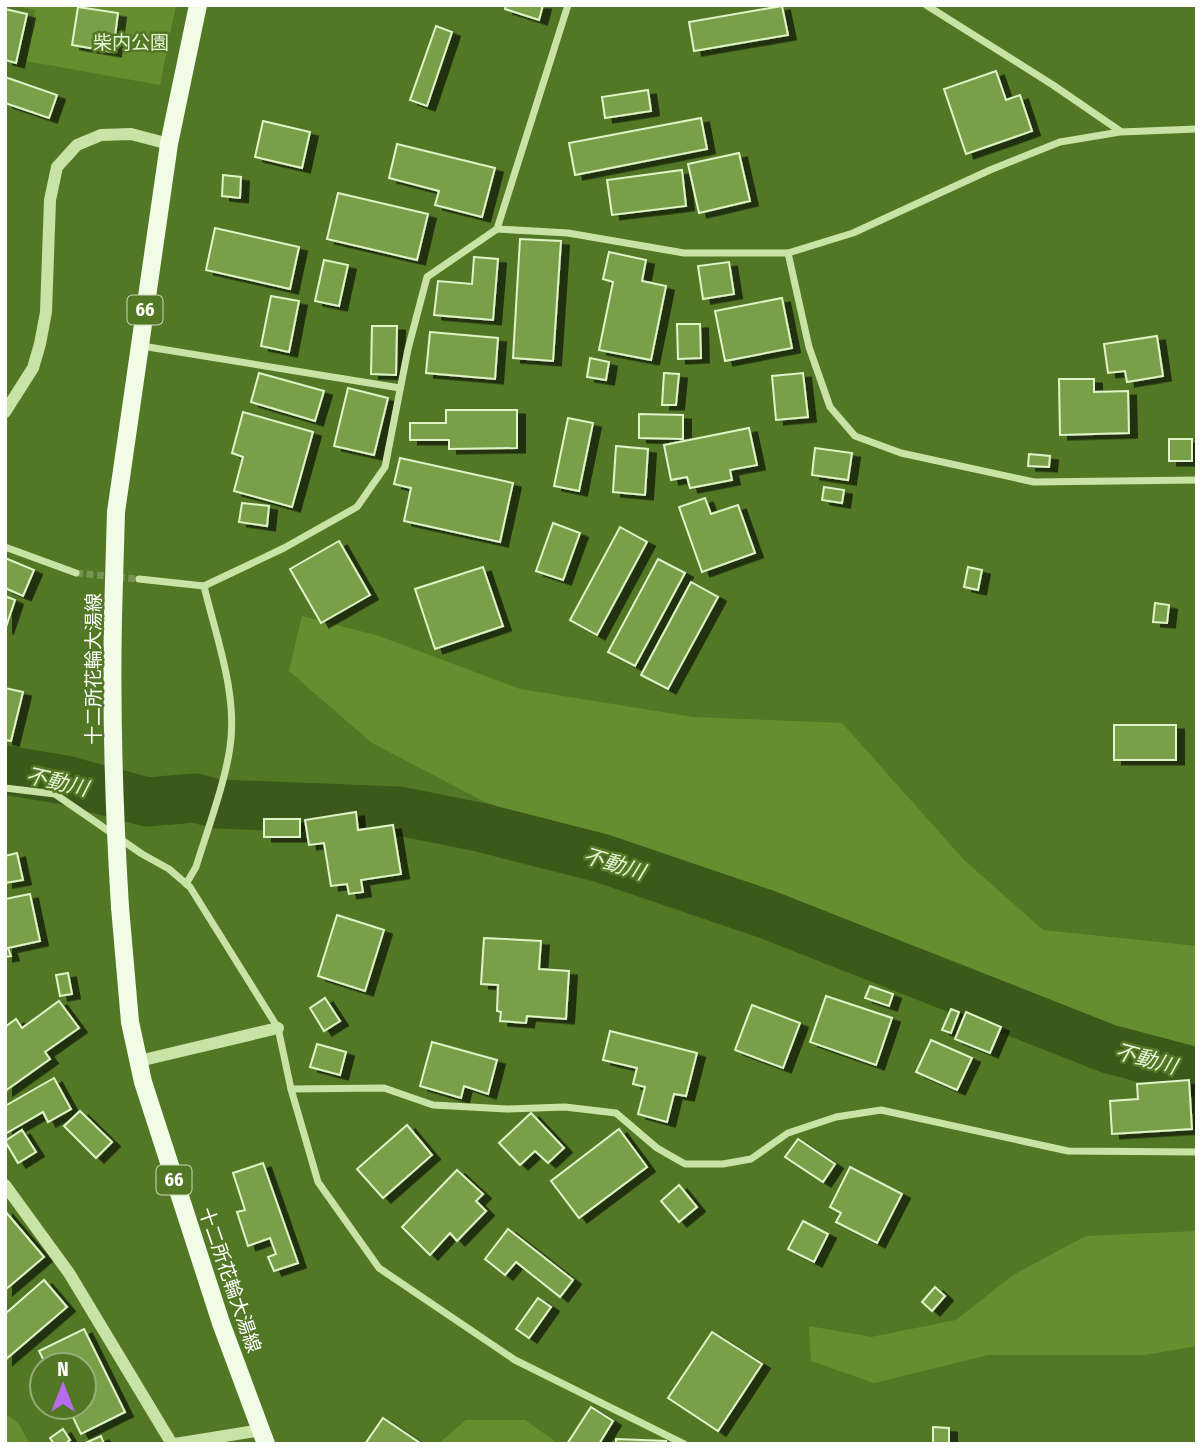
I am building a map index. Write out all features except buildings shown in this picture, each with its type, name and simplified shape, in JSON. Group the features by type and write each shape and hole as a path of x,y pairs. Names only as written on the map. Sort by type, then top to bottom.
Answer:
{"main road":[{"name":"十二所花輪大湯線","path":"198,5 169,144 116,512 112,694 114,814 130,1022 139,1061 165,1155 216,1310 264,1437"}],"street":[{"path":"497,229 568,5"},
{"path":"926,5 1053,85 1120,132"},
{"path":"139,579 204,586 284,548 357,507 385,467 408,349 427,277 497,229 568,233 684,253 788,253 853,233 990,170 1060,142 1120,132 1197,129"},
{"path":"5,412 33,368 40,344 46,312 50,200 57,167 76,145 101,135 131,134 169,144"},
{"path":"788,253 809,347 830,407 855,436 901,453 1034,482 1197,480"},
{"path":"141,345 400,388"},
{"path":"5,547 76,573"},
{"path":"186,884 196,867 230,746 231,712 224,669 204,586"},
{"path":"5,788 55,794 142,854 169,869 186,884 278,1028 291,1089 318,1182 379,1268 515,1360 684,1444"},
{"path":"139,1061 278,1028"},
{"path":"291,1089 384,1088 433,1105 507,1109 565,1107 616,1113 657,1148 685,1164 723,1164 751,1158 788,1133 836,1117 881,1110 1069,1151 1197,1152"},
{"path":"5,1185 69,1273 174,1444 264,1437"}],"green space":[{"name":"柴内公園","path":"13,5 176,5 160,85 26,61 35,10"},
{"path":"302,616 379,636 520,689 693,717 842,723 964,860 1043,930 1197,946 1197,1070 841,932 623,855 481,800 372,743 289,671"},
{"path":"1197,1231 1197,1346 1144,1355 988,1355 874,1383 811,1361 809,1326 871,1337 956,1320 1013,1275 1086,1236"},
{"path":"5,1413 18,1423 30,1444 5,1444"},
{"path":"466,1420 525,1420 559,1444 438,1444"}],"waterway":[{"name":"不動川","path":"5,770 65,780 147,802 195,798 218,804 399,811 479,827 601,858 766,914 1109,1049 1197,1072"}],"tunnel":[{"path":"76,573 139,579"}]}
